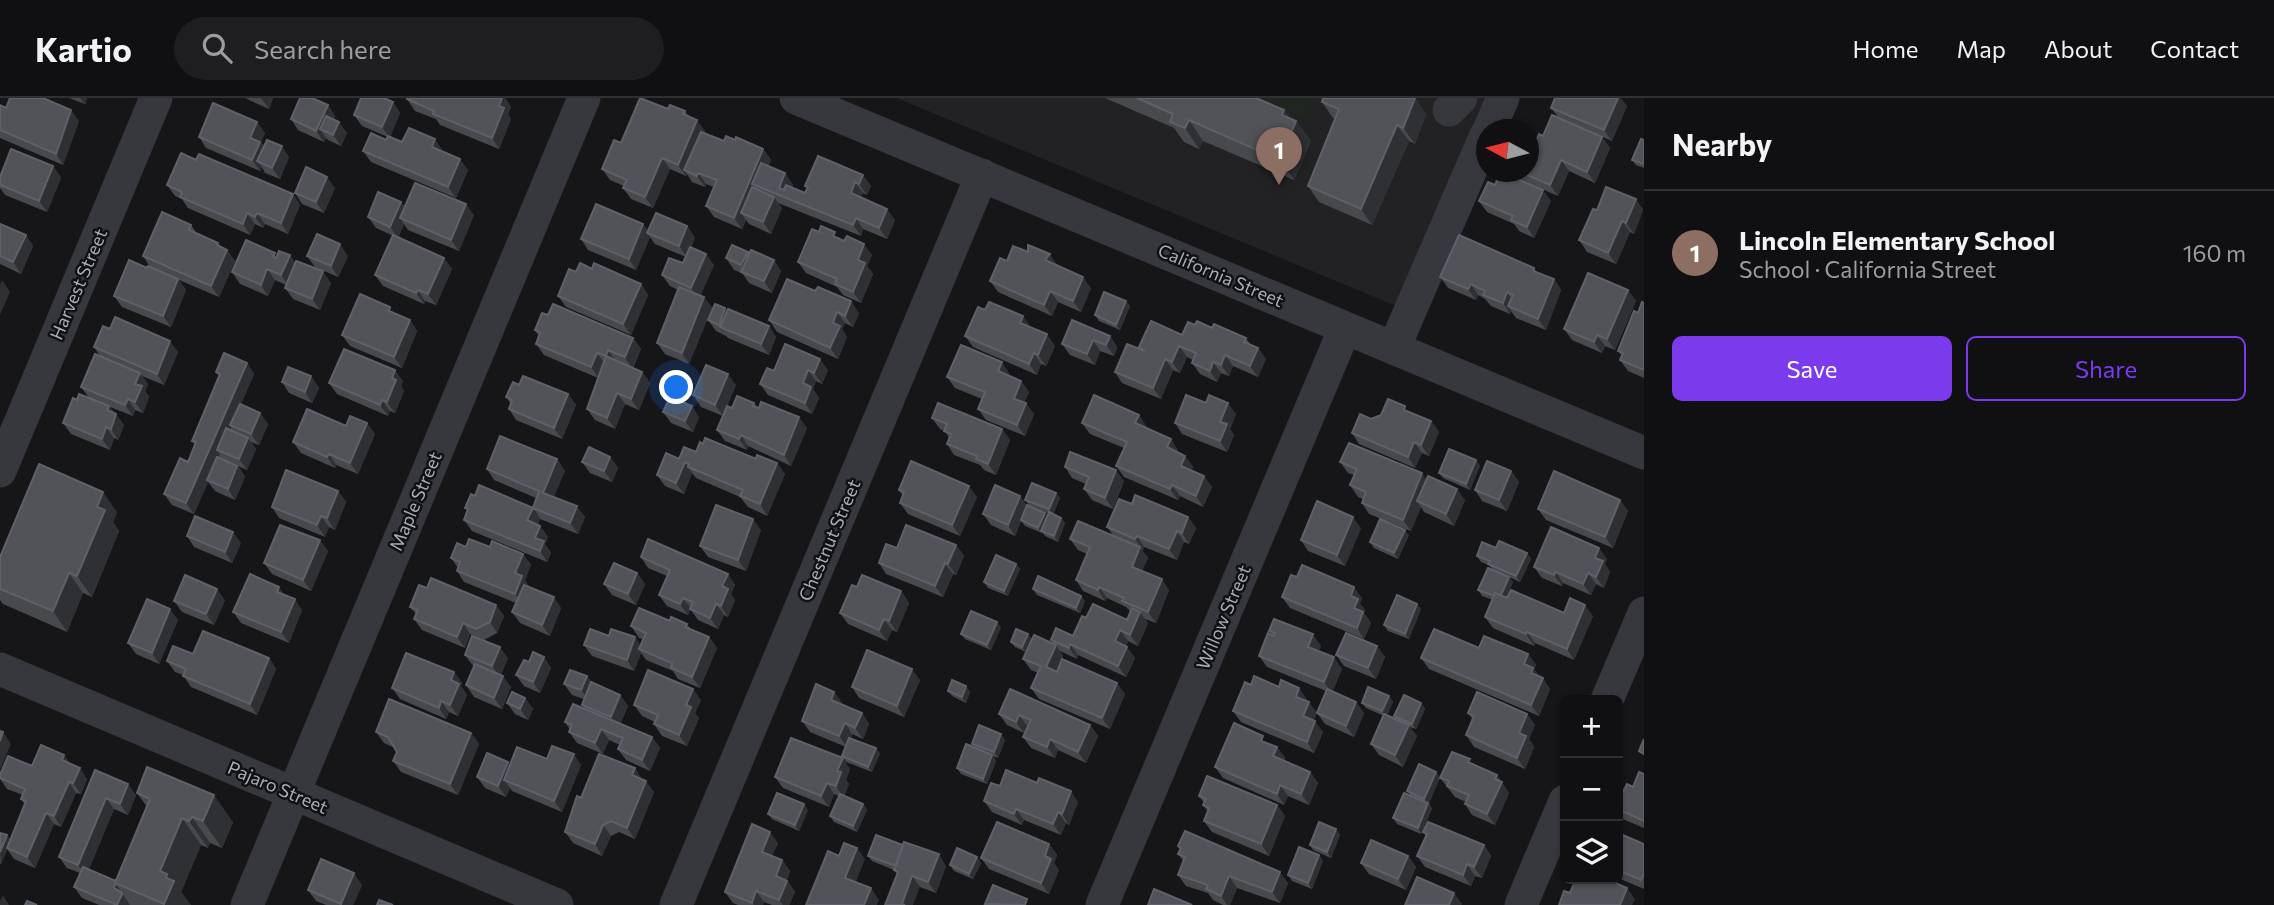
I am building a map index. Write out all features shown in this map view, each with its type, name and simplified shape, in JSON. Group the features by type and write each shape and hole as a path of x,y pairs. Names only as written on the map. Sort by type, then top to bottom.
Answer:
{"street":[{"name":"Harvest Street","path":"0,471 156,98"},
{"name":"Maple Street","path":"247,905 584,98"},
{"name":"California Street","path":"796,98 1644,453"},
{"path":"1494,119 1503,98"},
{"path":"1394,348 1476,158"},
{"name":"Chestnut Street","path":"676,905 982,175"},
{"name":"Willow Street","path":"1102,905 1345,328"},
{"path":"1609,695 1644,613"},
{"name":"Pajaro Street","path":"0,669 557,905"},
{"path":"1521,905 1560,813"}],"shaded area":[{"path":"897,98 1489,98 1480,119 1476,119 1476,129 1401,308"},
{"path":"1266,98 1313,98 1306,116 1301,118 1265,103"}],"building":[{"path":"10,98 43,98 71,110 56,154 0,130 0,105 6,108"},
{"path":"300,98 312,98 328,105 316,131 291,119"},
{"path":"361,98 384,98 393,102 382,127 354,115"},
{"path":"408,98 502,98 499,106 504,108 492,138 433,114 434,111"},
{"path":"640,98 668,109 670,105 697,120 678,165 662,158 645,197 623,188 627,180 602,169 614,140 621,143"},
{"path":"1137,98 1256,98 1284,110 1282,115 1296,121 1280,160 1189,120 1185,128 1170,122 1173,114"},
{"path":"1323,98 1415,98 1403,128 1397,125 1361,209 1308,186 1339,109 1322,102"},
{"path":"1555,98 1618,98 1604,130 1551,108"},
{"path":"213,103 257,122 250,138 260,142 252,160 199,137"},
{"path":"1552,115 1602,137 1587,172 1561,160 1550,185 1539,180 1539,134 1543,136"},
{"path":"326,116 339,122 333,135 320,129"},
{"path":"409,128 435,139 432,147 460,159 448,187 363,151 371,133 386,140 388,136 402,142"},
{"path":"701,132 724,141 726,136 735,140 736,137 763,149 734,218 706,206 717,180 684,170"},
{"path":"1641,139 1644,140 1644,164 1632,160"},
{"path":"267,140 282,146 272,168 257,161"},
{"path":"11,149 53,166 39,201 0,185 0,177"},
{"path":"181,153 196,160 199,154 293,194 281,223 257,213 255,217 247,213 243,224 180,197 182,192 167,185"},
{"path":"818,156 863,175 859,184 855,182 851,193 887,209 879,228 856,218 853,225 752,184 761,163 785,173 779,188 784,190 786,185 805,193 808,187 805,186"},
{"path":"306,167 327,177 316,202 295,193"},
{"path":"1488,182 1495,185 1496,182 1524,182 1543,190 1527,227 1511,220 1513,216 1479,201"},
{"path":"415,183 466,204 451,240 400,218"},
{"path":"752,187 774,197 763,222 741,213"},
{"path":"1606,187 1636,199 1626,223 1622,221 1608,253 1579,240 1593,209 1597,210"},
{"path":"378,192 401,202 390,227 368,217"},
{"path":"596,204 643,224 629,259 581,239"},
{"path":"162,212 191,225 189,230 227,250 211,286 143,256"},
{"path":"656,213 687,226 679,246 647,233"},
{"path":"0,224 26,235 13,262 0,256"},
{"path":"821,226 835,232 833,236 844,241 847,236 864,244 858,260 865,263 853,292 835,284 837,279 798,262 812,229 819,232"},
{"path":"317,234 340,244 331,266 307,256"},
{"path":"393,235 444,258 428,294 418,290 416,293 375,275"},
{"path":"1459,235 1554,279 1538,319 1508,306 1513,295 1507,292 1503,303 1483,295 1485,291 1471,284 1468,289 1440,277"},
{"path":"246,240 275,253 273,257 276,258 279,251 290,255 281,275 267,269 261,285 232,272"},
{"path":"732,245 748,252 741,265 726,258"},
{"path":"1028,245 1050,254 1045,260 1083,277 1073,301 1050,291 1044,305 990,281 1000,258 1007,261 1013,246 1028,252"},
{"path":"690,247 706,254 691,288 662,275 669,258 683,263"},
{"path":"751,250 774,260 764,281 741,272"},
{"path":"129,260 178,279 163,316 114,296"},
{"path":"296,261 323,271 312,299 285,288"},
{"path":"580,263 592,269 594,263 641,284 623,324 558,296 569,269 576,272"},
{"path":"1588,273 1628,290 1607,339 1597,335 1594,342 1564,329"},
{"path":"787,279 815,291 818,287 851,301 845,316 837,312 833,323 840,326 830,348 769,320"},
{"path":"679,287 704,297 682,353 657,343"},
{"path":"1104,292 1126,301 1116,325 1095,315"},
{"path":"360,294 390,307 389,311 410,320 394,357 342,335"},
{"path":"989,302 1023,316 1020,323 1047,334 1038,355 1034,353 1029,364 965,336 978,307 985,310"},
{"path":"1642,302 1644,370 1620,360 1623,353 1618,351 1634,311 1638,313"},
{"path":"553,304 633,338 625,357 608,350 606,356 597,353 591,367 536,344 540,333 535,330 542,313 548,315"},
{"path":"715,304 725,308 719,325 708,320"},
{"path":"728,309 769,326 761,344 720,327"},
{"path":"115,317 170,341 157,374 94,347 103,326 110,329"},
{"path":"1072,320 1110,336 1106,345 1093,340 1087,354 1062,344"},
{"path":"1151,321 1182,335 1188,322 1195,325 1197,321 1212,328 1214,324 1246,338 1244,342 1258,348 1250,366 1225,355 1221,365 1213,362 1210,371 1192,363 1196,353 1179,346 1172,362 1165,359 1153,388 1115,372 1127,344 1145,351 1139,347"},
{"path":"785,344 820,359 814,373 808,370 803,383 811,387 805,403 760,384 767,368 774,371"},
{"path":"961,345 1002,362 998,371 1021,381 1014,399 1026,403 1017,425 978,409 985,392 947,377"},
{"path":"344,349 395,370 392,378 396,380 387,402 382,400 380,405 329,383"},
{"path":"224,353 247,363 186,503 164,494 180,458 188,462 196,442 192,441 220,374 216,372"},
{"path":"95,354 140,373 135,384 142,386 135,402 128,399 125,405 81,387"},
{"path":"606,356 642,372 631,399 617,393 607,418 587,409"},
{"path":"706,365 728,374 715,405 693,395"},
{"path":"288,367 311,376 305,392 282,382"},
{"path":"523,376 568,394 554,428 509,409 512,400 506,397 513,382 519,385"},
{"path":"79,394 109,406 107,410 116,414 111,429 106,427 102,439 63,423 73,398 77,400"},
{"path":"1094,395 1139,415 1135,423 1171,439 1167,447 1185,456 1181,466 1204,476 1196,496 1172,485 1170,489 1116,466 1127,442 1082,423"},
{"path":"1186,395 1206,403 1209,395 1228,403 1220,422 1227,424 1220,441 1175,423"},
{"path":"737,396 754,403 753,406 759,408 761,402 799,417 784,455 741,435 739,439 717,430 727,406 732,408"},
{"path":"670,397 692,406 685,421 663,412"},
{"path":"1388,399 1405,406 1404,410 1431,421 1421,445 1414,442 1408,457 1352,433 1360,414 1371,419 1381,415"},
{"path":"938,403 1002,429 988,464 976,459 977,456 947,444 951,434 944,431 947,424 932,418"},
{"path":"240,404 260,413 251,434 230,425"},
{"path":"307,409 346,426 350,416 367,423 350,463 329,454 327,457 293,442"},
{"path":"226,428 248,438 239,459 217,450"},
{"path":"500,436 557,459 543,493 577,506 570,523 533,508 539,491 487,469"},
{"path":"705,438 756,459 757,455 777,463 760,504 740,496 743,490 688,467 689,464 685,462 676,483 657,475 666,453 679,459 684,447 696,452"},
{"path":"1349,443 1422,473 1403,520 1362,503 1366,492 1350,485 1357,469 1340,462"},
{"path":"589,447 610,457 604,471 582,462"},
{"path":"1449,449 1476,460 1466,484 1439,473"},
{"path":"1070,452 1116,470 1105,498 1084,489 1089,477 1065,467"},
{"path":"217,457 237,466 228,489 207,480"},
{"path":"911,461 969,486 952,525 900,503 904,492 899,490"},
{"path":"1487,461 1511,471 1499,500 1475,490"},
{"path":"39,464 103,492 97,507 105,510 77,576 69,573 53,611 0,589 0,557"},
{"path":"286,470 338,491 327,518 321,516 317,525 272,507"},
{"path":"1554,471 1620,500 1605,537 1538,509"},
{"path":"1428,476 1457,489 1446,514 1417,501"},
{"path":"1032,483 1056,493 1049,509 1025,500"},
{"path":"479,485 533,508 527,520 540,526 535,538 544,541 540,551 464,520 468,509 465,508 471,494 475,496"},
{"path":"995,485 1020,496 1008,525 983,514"},
{"path":"1135,495 1188,517 1182,533 1177,531 1169,549 1107,527 1119,499 1132,504"},
{"path":"1317,501 1353,517 1337,555 1301,540"},
{"path":"716,505 753,519 738,560 700,546"},
{"path":"1027,505 1045,513 1038,528 1021,520"},
{"path":"1049,512 1061,518 1054,536 1041,531"},
{"path":"195,516 233,532 225,552 187,536"},
{"path":"1380,519 1405,530 1394,553 1370,542"},
{"path":"1078,521 1140,547 1132,567 1162,579 1148,612 1122,601 1124,598 1076,580 1090,547 1070,539"},
{"path":"280,525 320,540 303,580 264,563"},
{"path":"906,525 956,545 935,586 879,563 886,544 897,548"},
{"path":"1551,527 1599,548 1595,558 1603,561 1596,577 1588,573 1583,584 1556,572 1554,575 1534,567"},
{"path":"469,539 490,547 492,541 523,554 515,573 522,576 515,594 457,571 460,562 451,558 457,543 466,547"},
{"path":"648,539 728,574 722,586 728,589 721,606 716,604 710,618 690,609 693,602 683,598 680,604 659,595 670,570 641,557"},
{"path":"1499,541 1527,553 1516,576 1477,556 1482,542 1496,548"},
{"path":"996,555 1016,564 1004,591 984,582"},
{"path":"614,563 637,573 628,594 604,584"},
{"path":"1302,565 1354,587 1351,596 1358,599 1354,608 1363,612 1357,628 1282,597 1291,575 1297,577"},
{"path":"1488,568 1509,577 1501,595 1495,593 1494,596 1478,590"},
{"path":"250,574 279,587 277,592 295,599 281,632 233,612"},
{"path":"185,575 217,589 206,614 174,601"},
{"path":"862,575 901,591 889,621 884,619 879,630 840,613 852,585 857,587"},
{"path":"1038,576 1081,596 1076,608 1033,589"},
{"path":"431,578 496,605 490,622 476,629 463,623 457,637 414,619 418,610 410,607 419,585 427,588"},
{"path":"524,585 554,597 542,625 512,612"},
{"path":"1511,590 1564,613 1570,598 1585,605 1567,649 1485,617 1495,593 1507,598"},
{"path":"1397,595 1417,604 1405,634 1384,625"},
{"path":"147,599 170,609 152,653 128,643"},
{"path":"1093,604 1127,620 1132,608 1140,612 1130,635 1120,630 1115,641 1127,647 1118,666 1070,644 1069,648 1051,640 1056,628 1073,636 1082,616 1086,618"},
{"path":"639,608 670,621 671,617 687,624 685,627 709,637 692,677 671,668 672,663 639,649 646,633 631,626"},
{"path":"971,611 997,622 987,645 961,634"},
{"path":"1274,619 1313,634 1308,647 1334,657 1324,682 1259,656 1268,633 1274,636 1275,633 1269,631"},
{"path":"590,629 609,636 611,629 635,637 627,660 584,645"},
{"path":"1016,629 1028,634 1022,647 1011,642"},
{"path":"1434,629 1479,648 1484,636 1528,654 1524,664 1533,668 1531,673 1543,678 1531,705 1421,658"},
{"path":"203,631 269,658 250,704 183,676 186,669 167,661 173,646 193,654"},
{"path":"1346,633 1377,646 1368,668 1336,655"},
{"path":"1034,635 1056,645 1046,667 1057,672 1062,659 1117,683 1102,718 1031,688 1041,666 1023,659"},
{"path":"472,636 500,647 492,666 465,655"},
{"path":"867,650 912,669 897,706 852,687"},
{"path":"533,652 544,657 533,682 516,675 524,660 529,662"},
{"path":"406,653 454,672 451,680 459,684 450,705 441,701 439,708 392,688"},
{"path":"475,664 503,676 494,698 466,685"},
{"path":"570,670 587,676 581,690 564,684"},
{"path":"648,670 693,689 686,705 691,707 679,735 654,724 658,715 634,705"},
{"path":"1254,676 1279,687 1281,680 1299,688 1296,697 1309,702 1303,716 1315,721 1307,742 1233,711 1245,682 1251,685"},
{"path":"952,680 966,686 962,697 948,691"},
{"path":"591,682 620,695 611,717 582,705"},
{"path":"816,684 834,692 831,700 862,713 855,728 845,723 839,736 802,721"},
{"path":"1368,687 1389,696 1382,711 1362,703"},
{"path":"1010,689 1090,725 1078,752 1050,739 1047,747 1023,737 1031,720 1019,715 1016,722 999,714"},
{"path":"1327,689 1356,702 1346,726 1317,713"},
{"path":"512,692 525,698 520,709 507,703"},
{"path":"1477,692 1527,714 1519,733 1526,736 1517,758 1466,735 1474,716 1468,713"},
{"path":"1404,695 1421,703 1412,724 1394,716"},
{"path":"389,699 471,733 450,784 393,761 397,752 388,737 376,732"},
{"path":"573,704 652,737 642,760 618,749 623,738 601,729 595,743 569,732 572,725 565,722"},
{"path":"1384,714 1409,725 1395,755 1371,744"},
{"path":"1234,723 1263,736 1261,741 1277,747 1273,756 1310,772 1301,794 1280,785 1277,794 1215,767"},
{"path":"979,725 1001,734 994,752 972,744"},
{"path":"791,738 843,758 837,771 841,772 836,786 827,783 821,796 775,777"},
{"path":"849,738 876,748 868,767 842,756"},
{"path":"1644,739 1644,754 1639,751"},
{"path":"966,744 992,755 983,779 957,768"},
{"path":"41,745 64,755 62,760 80,768 73,783 69,782 54,816 46,813 27,857 7,848 26,801 21,799 25,789 0,778 0,775 8,756 32,766"},
{"path":"552,746 574,754 554,801 504,780 517,747 547,759"},
{"path":"1452,752 1497,775 1495,779 1502,782 1487,814 1465,804 1469,795 1447,786 1449,781 1440,778"},
{"path":"487,753 508,762 498,786 477,777"},
{"path":"599,754 635,768 632,775 646,781 627,828 611,821 603,825 595,844 565,832 577,796 581,798"},
{"path":"1419,764 1436,772 1424,799 1407,791"},
{"path":"147,767 214,795 203,821 192,817 189,821 182,818 160,871 167,874 166,878 174,881 164,904 115,883 150,799 137,793"},
{"path":"95,770 128,784 120,804 106,798 78,865 59,857"},
{"path":"1006,770 1037,783 1039,778 1071,791 1062,814 1058,812 1053,824 1016,809 1014,814 984,801 991,783 1000,786"},
{"path":"1639,772 1644,774 1644,821 1623,811 1623,792 1627,784 1633,787"},
{"path":"1207,776 1277,805 1261,844 1204,821 1209,808 1203,805 1206,799 1199,796"},
{"path":"777,793 804,804 795,825 768,814"},
{"path":"1404,793 1428,803 1418,828 1393,818"},
{"path":"840,794 863,804 853,826 830,816"},
{"path":"997,822 1049,844 1045,856 1051,859 1041,883 981,858"},
{"path":"1319,822 1336,829 1327,852 1310,845"},
{"path":"1428,822 1484,845 1474,867 1467,864 1463,875 1417,856 1427,834 1423,832"},
{"path":"752,824 770,832 762,852 782,860 776,876 787,881 779,900 756,891 752,903 725,892"},
{"path":"1185,831 1280,872 1272,892 1229,876 1221,896 1206,889 1208,885 1178,875 1185,857 1178,854 1181,848 1178,846"},
{"path":"0,833 7,835 0,852"},
{"path":"876,835 903,845 896,866 868,856"},
{"path":"1623,835 1644,844 1644,874 1641,880 1623,872"},
{"path":"1371,840 1408,856 1398,879 1361,863"},
{"path":"904,842 939,854 928,882 912,876 902,904 905,905 885,905 898,872 894,870"},
{"path":"844,843 857,848 845,878 871,888 864,905 806,905 828,851 839,856"},
{"path":"1299,847 1319,855 1308,883 1288,875"},
{"path":"957,848 977,857 969,874 950,865"},
{"path":"321,859 354,873 341,904 308,890"},
{"path":"83,867 116,881 114,888 122,894 117,905 74,887"},
{"path":"1417,877 1454,893 1449,905 1405,905"},
{"path":"1574,884 1618,884 1627,888 1620,905 1559,905 1564,891 1570,893"},
{"path":"993,885 1027,899 1025,905 985,904"},
{"path":"1154,889 1192,905 1148,905"},
{"path":"379,900 393,905 377,905"}],"place":[{"name":"Lincoln Elementary School","path":"1279,185"}]}
